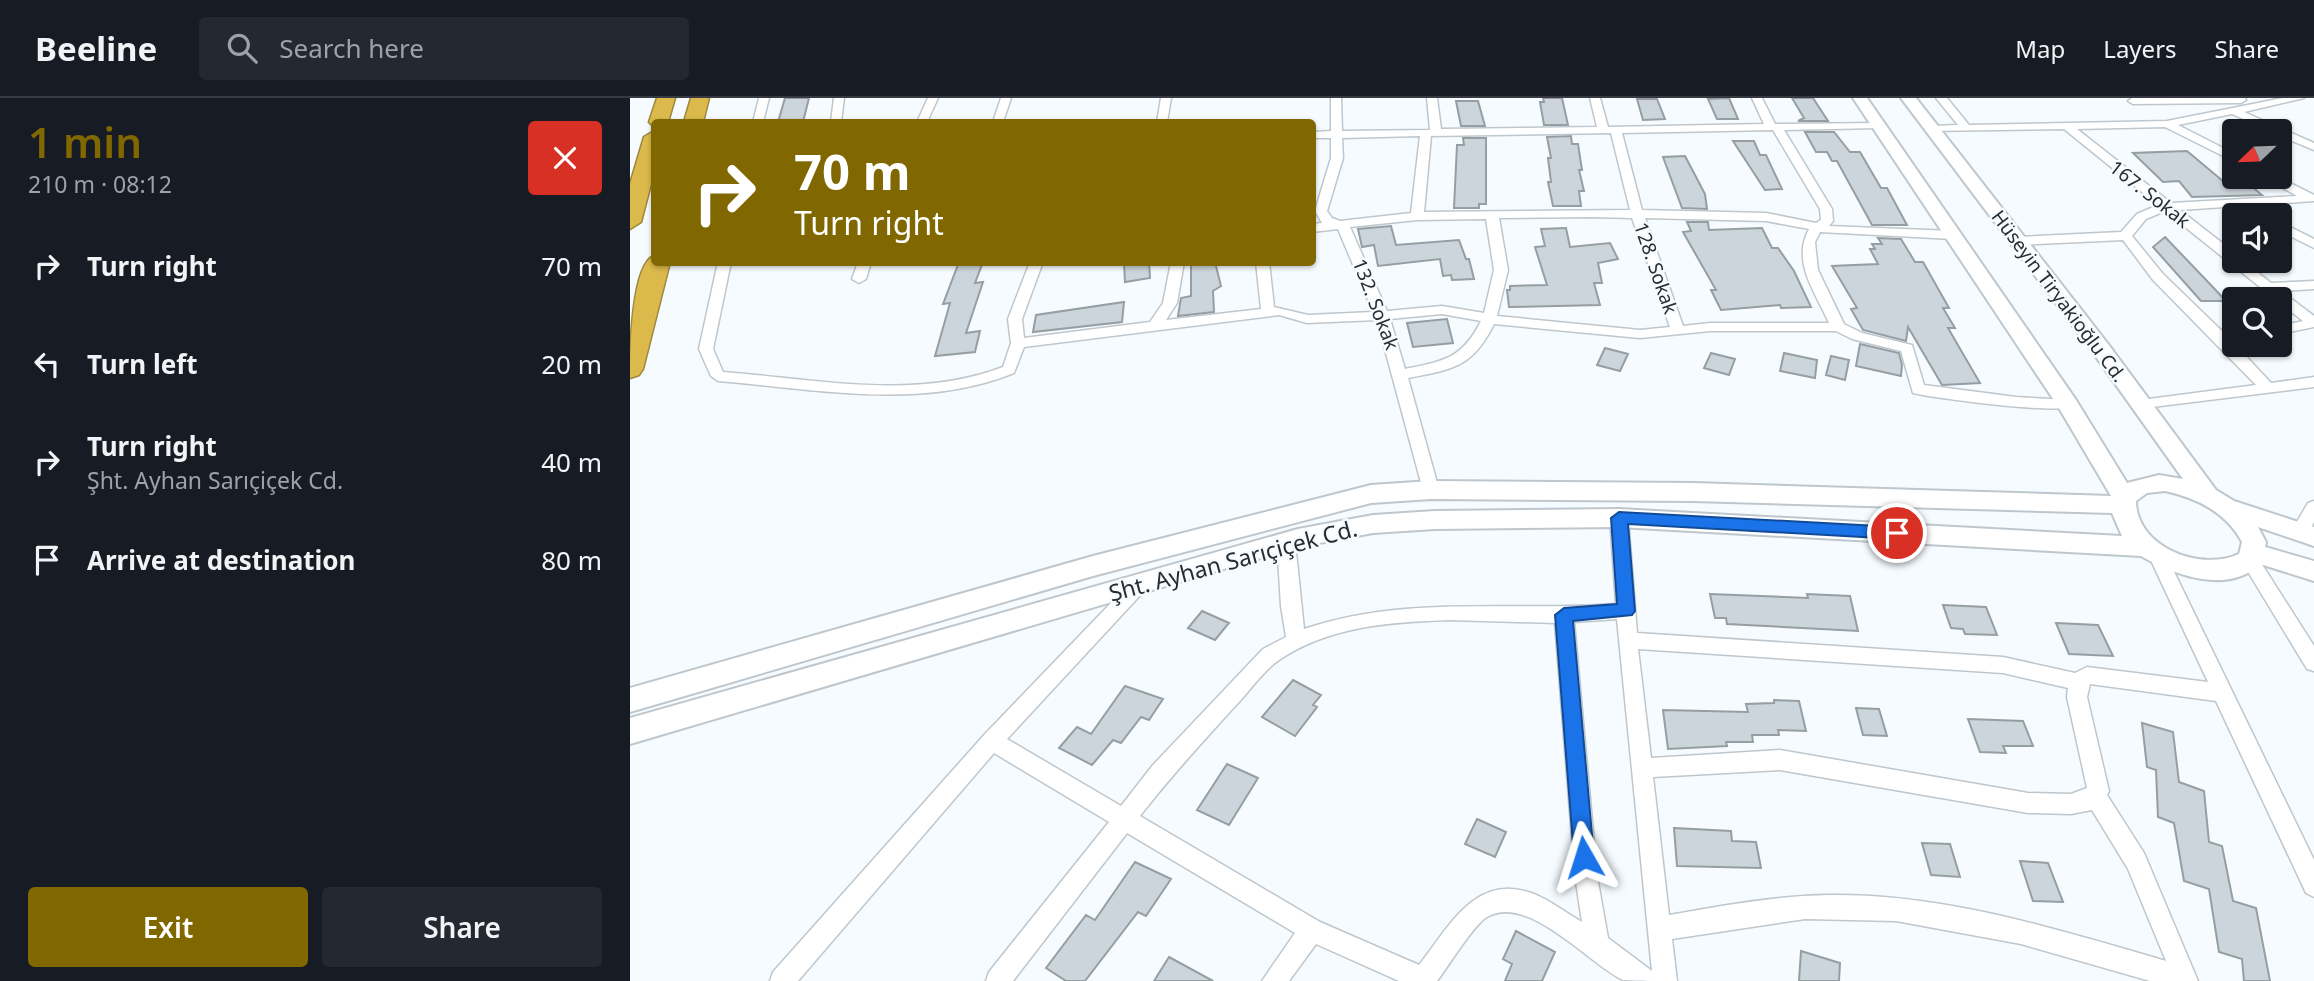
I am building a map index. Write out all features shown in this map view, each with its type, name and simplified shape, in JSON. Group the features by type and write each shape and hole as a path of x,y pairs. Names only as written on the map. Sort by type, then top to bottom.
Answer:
{"highway":[{"path":"660,119 666,98"},
{"path":"695,119 700,98"},
{"path":"630,222 651,148"},
{"path":"630,369 656,266"}],"main road":[{"path":"1860,98 2068,405 2123,501 2127,525 2152,550 2179,565 2212,572 2239,569 2252,557 2314,571"},
{"name":"Hüseyin Tiryakioğlu Cd.","path":"1908,98 2216,501 2249,530 2252,557"},
{"path":"1879,125 1931,129"},
{"path":"2123,501 2133,489 2147,484 2186,487 2307,535"},
{"name":"Şht. Ayhan Sarıçiçek Cd.","path":"630,700 1093,566 1371,494 1431,490 1693,492 2123,501"},
{"name":"Şht. Ayhan Sarıçiçek Cd.","path":"630,731 1286,542 1373,524 1435,520 1619,518 2152,550"}],"street":[{"path":"759,119 764,98"},
{"path":"836,119 839,98"},
{"path":"923,119 933,98"},
{"path":"999,119 1006,98"},
{"path":"1162,119 1166,98"},
{"path":"1336,98 1338,132"},
{"path":"1417,216 1431,132 1432,98"},
{"name":"128. Sokak","path":"1595,98 1609,129 1678,331 1710,327 1838,327"},
{"path":"1757,98 1826,209 1827,221 1817,226 1809,235 1805,254 1838,327 1857,336 1907,348 1919,389 2016,402 2068,405"},
{"path":"1941,98 1966,128"},
{"path":"2131,100 2258,101 2299,98"},
{"path":"2131,100 2163,124 2222,153"},
{"path":"1931,129 2163,124 2231,110 2258,101"},
{"path":"2231,110 2251,119"},
{"path":"1316,135 1338,132 1879,125"},
{"name":"167. Sokak","path":"2066,126 2222,250"},
{"name":"132. Sokak","path":"1338,132 1337,158 1321,211 1327,221 1343,226 1382,315 1401,375 1407,411 1431,490"},
{"path":"2292,138 2314,147"},
{"path":"2292,188 2311,198"},
{"path":"2237,203 2311,198"},
{"path":"2126,236 2128,229 2145,212 2165,207 2222,204"},
{"path":"1316,228 1417,216 1637,214 1766,217 1836,231 1953,234"},
{"path":"1401,375 1439,369 1460,361 1476,346 1490,318 1501,270 1492,215"},
{"path":"2292,232 2314,244"},
{"path":"2017,241 2126,236"},
{"path":"2126,236 2158,277 2222,332"},
{"path":"725,266 706,349 718,376 868,390 921,389 993,379 1009,370 1018,344 1015,320 1035,266"},
{"path":"859,279 864,266"},
{"path":"1155,326 1170,303 1177,266"},
{"path":"1262,266 1268,312"},
{"name":"167. Sokak","path":"2252,273 2270,287"},
{"path":"2270,287 2314,285"},
{"name":"167. Sokak","path":"2292,305 2314,323"},
{"path":"1018,344 1280,311 1307,319 1442,310 1518,324 1640,334 1678,331"},
{"name":"167. Sokak","path":"2292,328 2314,323"},
{"path":"2243,357 2268,389"},
{"path":"2141,405 2314,382"},
{"path":"2307,535 2314,507"},
{"path":"1619,518 1641,768 1665,981"},
{"path":"1286,542 1296,639"},
{"path":"2152,550 2314,885"},
{"name":"Hüseyin Tiryakioğlu Cd.","path":"2252,557 2314,663"},
{"path":"782,981 992,741 1140,584"},
{"path":"998,981 1035,930 1126,821 1161,772 1270,655 1296,639 1352,621 1499,612 1564,615 1626,611"},
{"path":"1564,615 1586,876 1597,945"},
{"path":"1629,640 2003,666 2078,682 2087,675 2222,693"},
{"path":"1641,768 1780,760 2028,803 2071,804 2091,800 2098,792 2084,738 2078,682"},
{"path":"992,741 1312,930 1422,980 1476,910 1499,900 1530,904 1597,945 1645,981"},
{"path":"2094,796 2117,823 2134,855 2185,980"},
{"path":"1659,929 1790,909 1853,906 1895,909 1938,915 2052,941 2185,980"},
{"path":"1275,981 1312,930"}],"building":[{"path":"785,98 809,98 804,119 779,119"},
{"path":"1543,98 1562,98 1568,125 1544,125 1540,102 1544,102"},
{"path":"1729,98 1738,119 1717,119 1708,99"},
{"path":"1792,98 1813,98 1828,121 1798,121 1804,118"},
{"path":"1637,99 1657,99 1665,119 1643,120"},
{"path":"1456,101 1478,101 1485,126 1461,126"},
{"path":"1805,132 1834,132 1850,152 1860,152 1881,188 1887,188 1907,225 1872,225 1837,161 1832,161 1827,152 1816,152"},
{"path":"1571,136 1572,144 1578,144 1582,170 1579,170 1584,191 1579,191 1581,206 1553,206 1548,182 1551,182 1548,158 1551,158 1547,137"},
{"path":"1463,138 1486,138 1486,204 1479,204 1479,208 1454,208 1457,145 1464,145"},
{"path":"1733,141 1754,141 1760,155 1766,155 1782,189 1765,190"},
{"path":"2187,151 2222,180 2222,189 2255,189 2262,195 2192,197 2179,181 2163,182 2133,153"},
{"path":"1685,156 1705,194 1707,209 1682,208 1663,157"},
{"path":"1687,222 1708,222 1709,230 1762,228 1772,248 1778,248 1794,271 1811,307 1781,308 1780,305 1721,310 1711,290 1716,290 1683,232 1691,231"},
{"path":"1391,226 1396,245 1459,240 1466,259 1469,259 1474,279 1452,280 1451,275 1443,276 1440,259 1378,266 1374,245 1362,247 1358,229"},
{"path":"1566,228 1570,247 1610,243 1618,259 1598,263 1602,283 1594,283 1600,305 1509,307 1507,290 1510,290 1510,286 1547,285 1535,247 1545,246 1541,229"},
{"path":"2165,237 2222,297 2222,301 2201,301 2153,247"},
{"path":"1878,238 1901,239 1915,262 1923,262 1949,308 1943,308 1955,328 1948,328 1980,383 1942,385 1908,327 1906,341 1863,330 1851,309 1857,308 1832,266 1878,264 1870,249 1875,249 1872,244 1882,244"},
{"path":"957,266 981,266 975,283 983,282 966,333 980,331 975,352 935,356 950,303 943,304"},
{"path":"1124,266 1149,266 1150,278 1125,282"},
{"path":"1191,266 1216,266 1221,286 1213,291 1214,312 1178,316 1181,298 1191,296"},
{"path":"1124,302 1122,322 1033,332 1036,315"},
{"path":"1447,319 1453,343 1413,347 1407,323"},
{"path":"1860,344 1899,353 1901,376 1856,366"},
{"path":"1605,348 1628,354 1620,371 1597,365"},
{"path":"1711,353 1735,359 1729,375 1704,368"},
{"path":"1784,353 1817,360 1815,378 1780,371"},
{"path":"1831,356 1849,360 1845,380 1826,375"},
{"path":"1710,594 1808,598 1807,594 1850,596 1858,631 1727,624 1726,618 1715,618"},
{"path":"1943,605 1986,607 1997,635 1965,634 1963,629 1951,628"},
{"path":"1202,611 1229,623 1215,640 1188,628"},
{"path":"2056,623 2098,625 2113,656 2069,654"},
{"path":"1293,680 1321,695 1313,705 1317,707 1295,736 1262,717"},
{"path":"1125,686 1163,699 1149,720 1141,717 1121,743 1113,740 1092,765 1059,748 1077,727 1091,734"},
{"path":"1774,700 1799,701 1806,731 1778,730 1779,735 1752,735 1753,742 1726,742 1727,746 1668,749 1663,710 1748,712 1746,704 1774,703"},
{"path":"1856,708 1879,709 1887,736 1863,735"},
{"path":"1968,719 2023,721 2033,746 2003,746 2006,753 1980,752"},
{"path":"2142,723 2173,732 2179,782 2204,791 2209,842 2222,846 2233,901 2256,908 2270,981 2244,981 2242,959 2219,952 2209,889 2184,881 2174,823 2158,817 2156,770 2147,767"},
{"path":"1227,764 1258,778 1229,825 1197,810"},
{"path":"1477,819 1506,832 1495,857 1465,844"},
{"path":"1674,828 1731,831 1732,841 1756,842 1761,868 1677,866"},
{"path":"1922,843 1950,844 1960,877 1931,875"},
{"path":"2020,861 2048,863 2063,902 2033,901"},
{"path":"1135,862 1171,879 1146,916 1138,912 1085,981 1066,981 1046,968 1086,915 1095,920"},
{"path":"1516,931 1555,952 1542,981 1505,981 1512,964 1503,959"},
{"path":"1801,951 1840,963 1839,981 1799,981"},
{"path":"1169,957 1213,981 1154,981"}],"route":[{"path":"1584,857 1564,615 1626,611 1619,518 1897,533"}]}
